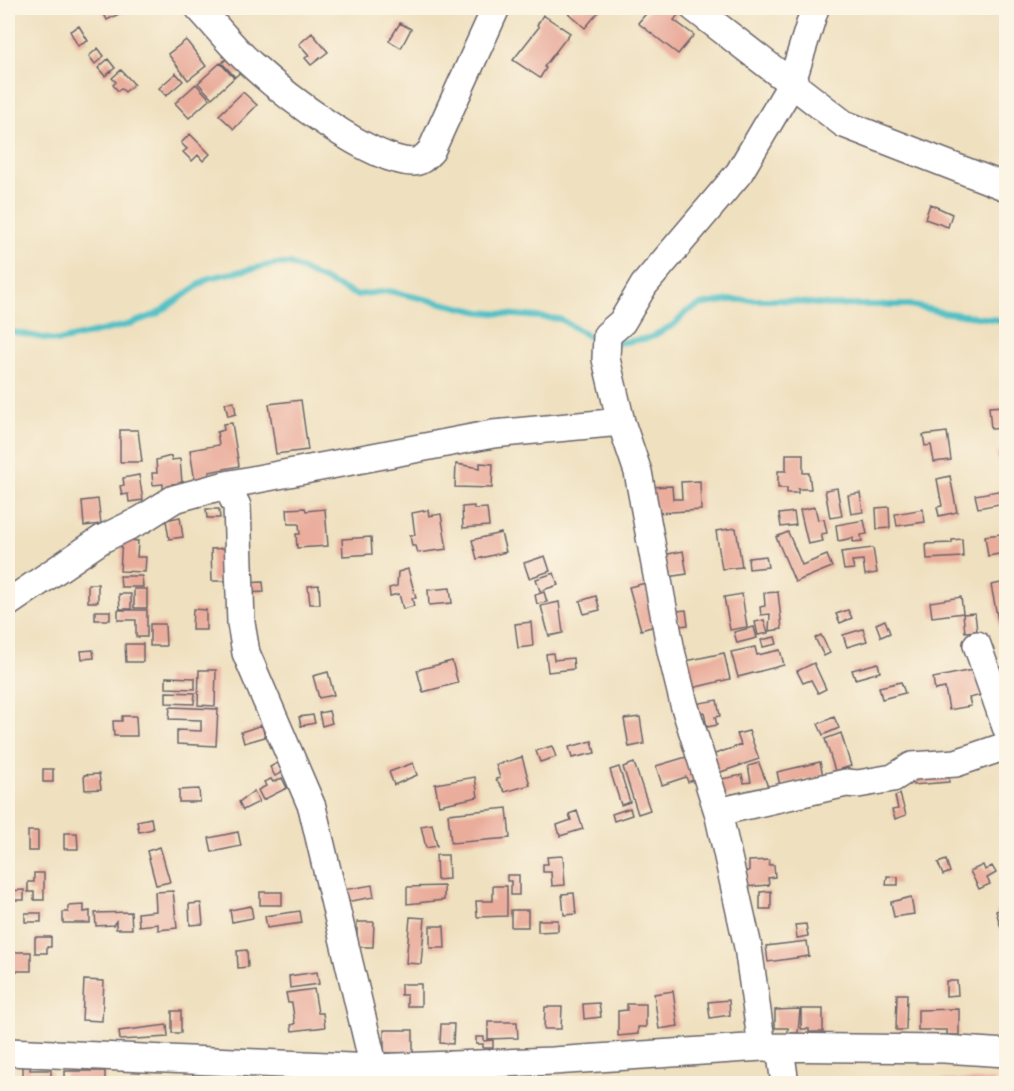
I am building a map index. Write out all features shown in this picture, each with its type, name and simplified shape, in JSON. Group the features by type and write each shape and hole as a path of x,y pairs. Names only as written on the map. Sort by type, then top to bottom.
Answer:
{"street":[{"path":"199,8 252,65 309,111 363,144 395,159 414,162 422,160 431,151 496,8"},
{"path":"694,8 844,124 1006,187"},
{"path":"785,1083 771,1048 718,812 684,704 650,546 638,472 621,422 606,359 607,335 622,322 644,285 739,173 791,85 814,8"},
{"path":"8,603 102,539 141,520 174,499 226,485 493,434 621,422"},
{"path":"226,485 237,506 241,623 246,653 312,807 380,1076"},
{"path":"977,645 1006,727"},
{"path":"718,812 846,783 858,784 892,778 912,766 956,763 1006,746"},
{"path":"8,1052 380,1076 553,1061 771,1048 944,1049 1006,1053"}],"building":[{"path":"101,8 130,8 107,20"},
{"path":"572,8 602,8 585,28 568,13"},
{"path":"651,8 671,8 679,14 674,20 694,35 678,54 638,23"},
{"path":"543,15 570,33 544,67 546,68 540,78 513,60 539,27 537,25"},
{"path":"400,23 411,29 401,48 389,41"},
{"path":"79,26 88,41 78,46 70,31"},
{"path":"312,33 328,52 311,65 305,58 309,55 299,44"},
{"path":"186,40 206,66 188,80 168,54"},
{"path":"98,48 104,56 95,64 89,56"},
{"path":"229,56 243,70 235,77 222,63"},
{"path":"108,59 115,68 105,76 98,68"},
{"path":"220,63 234,78 212,98 198,83"},
{"path":"121,70 134,84 125,92 121,88 118,91 113,85 116,82 112,78"},
{"path":"176,73 183,81 166,96 159,88"},
{"path":"196,84 210,99 189,118 175,103"},
{"path":"243,92 257,105 234,129 219,115"},
{"path":"190,134 210,154 203,161 198,155 192,161 183,152 187,149 181,143"},
{"path":"930,204 952,214 948,227 925,219"},
{"path":"301,400 308,450 276,454 269,404"},
{"path":"234,402 236,414 228,416 225,403"},
{"path":"1005,406 1006,428 991,429 989,407"},
{"path":"232,423 239,466 209,472 210,479 195,482 190,450 219,445 217,432 224,430 223,424"},
{"path":"120,430 138,430 142,462 120,462"},
{"path":"947,432 951,460 934,462 931,445 925,446 923,435"},
{"path":"1006,450 1006,477 1001,478 996,452"},
{"path":"786,454 803,454 803,473 809,473 811,489 798,489 798,493 787,493 787,488 778,488 778,471 786,471"},
{"path":"171,456 172,460 180,459 182,483 172,484 172,488 163,489 163,484 153,485 152,473 157,473 156,460"},
{"path":"480,463 493,464 492,488 455,487 456,464 480,468"},
{"path":"139,475 143,500 129,502 128,494 122,495 120,486 124,485 123,478"},
{"path":"950,476 957,512 939,516 937,507 942,506 937,479"},
{"path":"700,481 701,510 657,513 650,487 672,486 673,499 682,499 681,482"},
{"path":"837,488 842,516 830,518 825,490"},
{"path":"1003,490 1005,503 978,508 975,495"},
{"path":"860,493 863,512 851,514 848,495"},
{"path":"98,499 101,524 84,526 82,501"},
{"path":"474,506 474,509 487,508 489,526 463,528 462,507"},
{"path":"815,507 818,520 824,519 827,533 821,534 823,541 808,544 800,510"},
{"path":"889,507 890,528 877,529 876,508"},
{"path":"305,508 306,511 325,509 328,546 297,548 296,534 300,534 299,524 288,524 287,509"},
{"path":"206,509 219,509 220,518 207,518"},
{"path":"923,509 925,522 897,526 895,514"},
{"path":"428,510 429,516 441,514 447,549 418,553 416,546 412,546 410,535 415,535 412,513"},
{"path":"794,512 796,525 781,527 779,514"},
{"path":"180,517 183,537 169,539 166,520"},
{"path":"864,520 867,534 861,535 862,541 853,542 853,538 838,541 836,525"},
{"path":"736,528 742,567 722,569 716,531"},
{"path":"788,532 802,565 827,555 832,567 795,582 776,537"},
{"path":"501,533 506,552 477,559 472,540"},
{"path":"1001,534 1004,553 988,556 985,536"},
{"path":"371,537 372,554 343,556 342,539"},
{"path":"122,539 138,541 137,557 146,557 145,572 120,571"},
{"path":"962,539 963,557 927,559 926,544 952,543 952,540"},
{"path":"227,548 227,581 212,581 211,549"},
{"path":"873,548 877,573 865,575 863,560 852,561 854,569 844,570 841,552"},
{"path":"683,551 687,574 667,577 663,555"},
{"path":"545,556 550,571 529,578 524,563"},
{"path":"766,556 768,567 749,569 748,558"},
{"path":"408,569 416,598 412,598 414,606 403,609 399,594 390,596 389,588 397,586 398,572"},
{"path":"554,573 558,585 540,591 536,579"},
{"path":"120,576 142,576 143,587 121,587"},
{"path":"263,582 264,592 245,593 244,583"},
{"path":"1006,582 1006,629 1000,631 991,585"},
{"path":"646,583 658,625 641,630 629,587"},
{"path":"88,584 98,584 98,602 88,602"},
{"path":"319,585 320,604 310,604 308,586"},
{"path":"450,588 452,603 429,605 428,590"},
{"path":"134,589 147,589 147,608 134,608"},
{"path":"544,592 547,602 537,604 535,595"},
{"path":"778,592 782,629 769,631 770,614 761,615 760,607 765,606 764,593"},
{"path":"119,594 131,594 131,609 120,609"},
{"path":"742,594 747,627 730,630 724,597"},
{"path":"596,596 600,610 584,614 580,601"},
{"path":"961,597 963,613 932,617 930,602"},
{"path":"559,602 563,633 549,636 541,606"},
{"path":"193,609 206,610 206,630 192,630"},
{"path":"118,610 147,610 147,637 136,637 136,620 118,620"},
{"path":"686,610 688,625 680,626 677,611"},
{"path":"848,610 852,618 840,623 836,614"},
{"path":"95,611 110,611 110,620 95,620"},
{"path":"975,613 977,631 965,632 963,614"},
{"path":"764,620 768,633 758,635 755,622"},
{"path":"885,620 890,633 881,637 876,624"},
{"path":"531,622 533,646 518,648 515,624"},
{"path":"150,624 165,624 166,646 150,646"},
{"path":"754,627 757,638 737,643 734,632"},
{"path":"863,629 867,641 847,647 843,635"},
{"path":"821,635 830,653 824,656 815,638"},
{"path":"775,637 777,644 763,647 761,640"},
{"path":"125,644 143,644 143,662 126,662"},
{"path":"755,647 757,655 780,650 784,665 738,677 731,652"},
{"path":"93,650 94,658 82,659 81,651"},
{"path":"553,653 554,660 573,658 574,669 548,672 546,654"},
{"path":"724,653 730,679 692,688 686,661"},
{"path":"452,661 458,683 423,692 417,670"},
{"path":"814,663 826,689 818,693 811,680 803,683 797,671"},
{"path":"878,663 880,672 855,679 852,670"},
{"path":"977,669 982,695 969,698 971,706 949,710 945,688 935,690 933,678"},
{"path":"199,670 216,670 215,706 198,705"},
{"path":"328,672 334,695 319,698 313,676"},
{"path":"166,677 195,678 195,689 166,688"},
{"path":"901,682 905,693 882,699 879,687"},
{"path":"166,692 195,693 194,704 166,703"},
{"path":"717,700 720,716 715,717 717,725 707,727 704,712 696,714 694,704"},
{"path":"170,707 218,709 216,746 177,744 177,730 201,731 201,720 169,719"},
{"path":"329,711 332,723 322,726 319,713"},
{"path":"313,715 315,723 301,726 299,717"},
{"path":"122,716 136,716 137,736 114,736 113,721 122,721"},
{"path":"640,717 644,744 629,747 624,719"},
{"path":"834,717 839,728 823,735 818,724"},
{"path":"262,725 265,737 244,743 241,732"},
{"path":"749,731 759,759 715,774 709,756 741,745 737,734"},
{"path":"841,733 851,766 835,771 825,739"},
{"path":"592,741 595,753 572,758 569,747"},
{"path":"552,746 556,757 540,762 536,751"},
{"path":"693,755 696,779 688,782 686,777 662,785 656,766"},
{"path":"522,757 530,785 505,792 496,779 500,778 496,765"},
{"path":"279,762 284,772 275,776 270,767"},
{"path":"820,762 823,776 780,786 777,772"},
{"path":"413,763 417,775 394,785 389,772"},
{"path":"634,763 650,810 638,814 623,767"},
{"path":"759,763 768,787 719,797 716,780 742,775 744,783 751,782 748,766"},
{"path":"948,764 949,782 913,785 912,766"},
{"path":"619,767 630,802 621,805 610,770"},
{"path":"43,769 53,769 53,782 43,782"},
{"path":"99,774 101,789 85,790 84,775"},
{"path":"475,777 478,797 439,805 435,784"},
{"path":"282,778 287,788 263,800 258,790 266,786 264,782 271,779 273,782"},
{"path":"199,789 200,802 179,802 179,790"},
{"path":"254,791 259,802 243,810 239,802"},
{"path":"900,794 906,815 895,819 892,810 898,809 895,796"},
{"path":"507,808 510,838 451,843 448,814"},
{"path":"630,808 632,815 614,821 612,814"},
{"path":"577,811 583,829 560,836 557,825 571,820 569,814"},
{"path":"151,818 153,829 139,832 137,821"},
{"path":"432,824 437,846 426,848 421,826"},
{"path":"28,831 38,831 38,851 28,851"},
{"path":"238,832 241,846 212,852 209,838"},
{"path":"64,833 77,833 78,849 64,849"},
{"path":"160,847 170,882 156,885 147,851"},
{"path":"436,855 448,855 449,879 437,880"},
{"path":"563,856 565,885 552,886 551,872 543,872 543,864 548,864 547,857"},
{"path":"769,860 769,865 774,865 775,877 768,878 769,885 744,887 744,871 749,871 749,861"},
{"path":"946,860 950,872 943,875 938,863"},
{"path":"983,865 985,870 992,866 996,873 987,878 990,884 979,889 970,871"},
{"path":"34,873 44,873 44,900 34,900 34,892 28,892 28,882 34,882"},
{"path":"507,875 519,875 519,895 511,895 511,881 507,881"},
{"path":"887,876 898,877 898,885 886,885"},
{"path":"372,885 374,897 346,902 343,890"},
{"path":"444,886 444,900 407,904 407,887"},
{"path":"493,886 507,886 507,916 477,917 476,901 493,901"},
{"path":"24,890 24,900 8,900 8,891"},
{"path":"173,891 177,928 158,930 158,924 139,926 138,913 156,911 155,892"},
{"path":"771,891 771,909 760,909 760,892"},
{"path":"260,892 282,892 282,905 260,905"},
{"path":"574,893 576,914 564,915 562,894"},
{"path":"911,897 914,914 894,917 891,902"},
{"path":"201,903 203,924 190,925 189,904"},
{"path":"84,905 84,912 90,911 90,923 63,923 63,912 68,912 68,906"},
{"path":"251,906 253,918 232,922 230,910"},
{"path":"1006,908 1006,926 1001,928 996,911"},
{"path":"511,910 528,910 528,927 511,927"},
{"path":"300,911 302,923 267,928 265,916"},
{"path":"131,912 132,929 116,929 116,921 113,925 96,926 95,913"},
{"path":"25,913 41,913 41,922 25,922"},
{"path":"410,917 425,918 421,964 406,963"},
{"path":"538,920 558,920 558,931 538,932"},
{"path":"357,922 374,922 373,947 357,947"},
{"path":"806,924 808,936 797,938 795,925"},
{"path":"430,926 444,926 445,948 430,948"},
{"path":"35,937 51,937 51,947 47,947 47,953 35,953"},
{"path":"807,941 809,956 768,962 766,946"},
{"path":"247,950 248,967 238,968 237,951"},
{"path":"8,952 31,952 31,971 8,971"},
{"path":"317,972 319,984 290,988 289,976"},
{"path":"84,980 104,981 102,1021 82,1020"},
{"path":"946,981 957,981 958,995 946,996"},
{"path":"401,984 421,984 421,1006 407,1006 407,995 401,995"},
{"path":"314,989 318,1013 323,1013 325,1027 292,1031 291,1025 295,1024 292,1003 288,1003 286,993"},
{"path":"673,991 678,1026 659,1029 654,994"},
{"path":"897,994 907,994 906,1030 896,1030"},
{"path":"729,1000 730,1015 710,1018 708,1002"},
{"path":"599,1003 601,1017 584,1019 583,1004"},
{"path":"627,1004 646,1004 646,1027 638,1027 638,1034 618,1036 618,1011 627,1010"},
{"path":"545,1007 562,1007 561,1029 544,1029"},
{"path":"800,1009 798,1033 788,1033 788,1028 775,1028 775,1010"},
{"path":"801,1009 823,1009 823,1032 809,1032 809,1029 801,1029"},
{"path":"959,1009 959,1035 947,1035 947,1030 918,1030 918,1010"},
{"path":"172,1011 181,1011 181,1033 172,1033"},
{"path":"488,1022 517,1022 518,1038 488,1039"},
{"path":"441,1024 454,1024 453,1044 440,1043"},
{"path":"167,1025 168,1037 120,1040 119,1031"},
{"path":"384,1030 413,1030 413,1053 384,1053"},
{"path":"476,1037 484,1037 484,1041 493,1040 493,1048 483,1048 483,1044 476,1044"},
{"path":"23,1066 30,1066 30,1070 51,1070 51,1079 23,1079"},
{"path":"65,1071 105,1071 105,1084 65,1082"},
{"path":"912,1080 994,1080 994,1084 912,1084"}],"waterway":[{"path":"8,331 59,341 127,325 157,314 209,278 274,264 290,264 356,295 389,291 481,312 560,319 600,343"},
{"path":"612,344 649,338 675,324 686,312 700,305 730,300 780,300 828,305 910,305 941,312 1006,321"}]}
